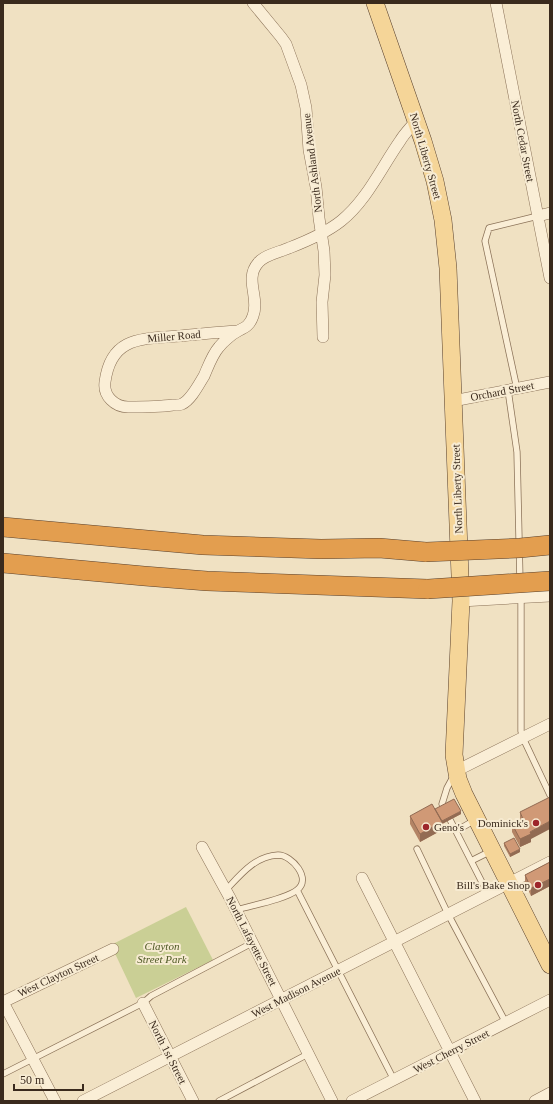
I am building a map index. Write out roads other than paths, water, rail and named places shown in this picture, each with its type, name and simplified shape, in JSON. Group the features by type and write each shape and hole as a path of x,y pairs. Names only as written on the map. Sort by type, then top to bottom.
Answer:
{"highway":[{"path":"3,527 203,545 306,548 380,548 426,552 520,548 550,545"},
{"path":"3,563 207,581 428,589 550,581"}],"main road":[{"name":"North Liberty Street","path":"375,3 435,181 443,220 448,268 461,601 454,746 456,771 460,787 550,965"}],"street":[{"name":"North Ashland Avenue","path":"253,3 281,37 293,60 306,108 309,150 316,187 324,251 325,274 322,302 323,337"},
{"name":"North Cedar Street","path":"496,3 550,278"},
{"name":"Miller Road","path":"238,331 218,348 195,391 182,404 160,407 122,407 111,401 105,386 107,367 117,351 131,342 149,337 238,331 244,329 253,317 255,309 251,276 259,261 321,233 339,222 351,212 362,199 400,140 416,121"},
{"path":"538,216 550,213"},
{"name":"Orchard Street","path":"453,401 550,382"},
{"path":"461,601 550,596"},
{"path":"456,771 550,724"},
{"name":"North Lafayette Street","path":"202,847 226,890 332,1101"},
{"name":"West Madison Avenue","path":"84,1101 550,862"},
{"path":"362,878 475,1101"},
{"name":"West Clayton Street","path":"3,1002 113,949"},
{"name":"West Cherry Street","path":"352,1101 550,1000"},
{"path":"3,1002 55,1101"},
{"name":"North 1st Street","path":"143,1003 193,1101"},
{"path":"535,1101 550,1093"}],"lane":[{"path":"538,216 489,228 485,241 512,389 517,452 521,597 521,731 522,738 548,784 550,794"},
{"path":"456,771 447,788 442,804 488,894"},
{"path":"456,831 476,819"},
{"path":"417,849 448,914 506,1023"},
{"path":"471,861 492,850"},
{"path":"226,890 249,866 260,860 279,855 291,860 296,865 301,875 302,882 297,890 280,898 236,910"},
{"path":"297,890 394,1080"},
{"path":"3,1074 143,1003 151,996 252,943"},
{"path":"219,1101 308,1054"}],"place":[{"name":"Dominick's","path":"536,823"},
{"name":"Geno's","path":"426,827"},
{"name":"Bill's Bake Shop","path":"538,885"}],"park label":[{"name":"Clayton Street Park","path":"162,952"}]}
